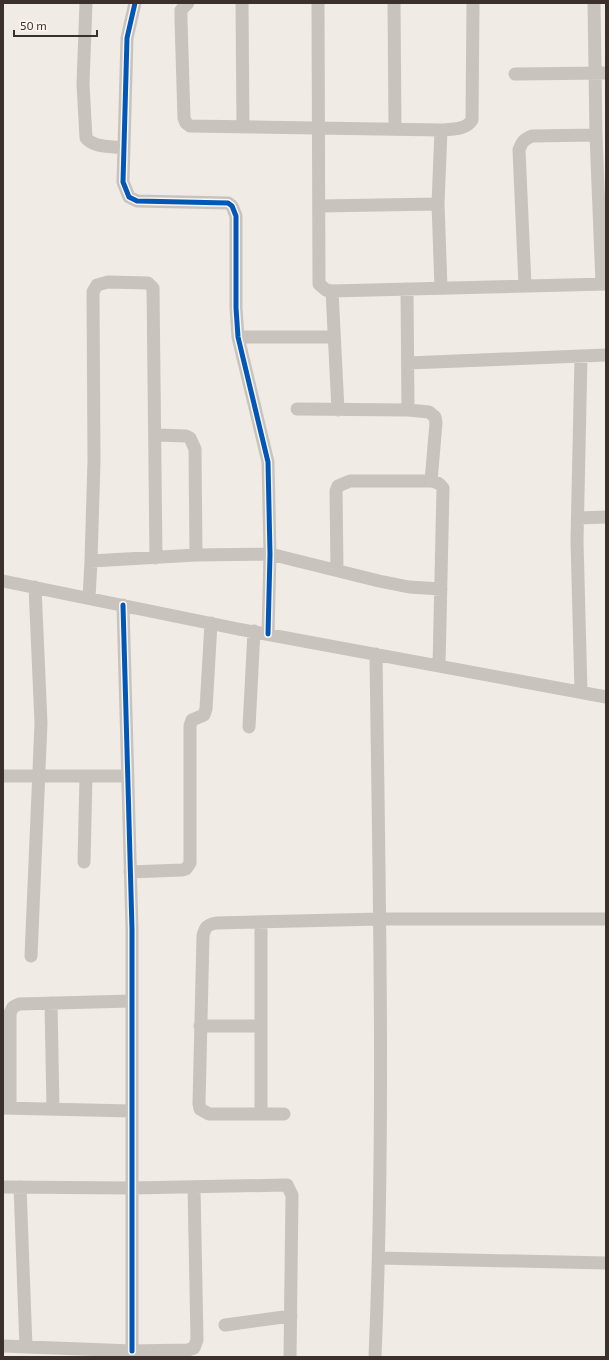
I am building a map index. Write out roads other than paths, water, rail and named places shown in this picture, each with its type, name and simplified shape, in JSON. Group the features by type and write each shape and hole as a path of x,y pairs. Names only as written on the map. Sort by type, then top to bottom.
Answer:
{"street":[{"path":"86,3 83,84 86,138 92,144 124,148"},
{"path":"135,3 127,38 124,182 129,197 137,201 221,202 232,206 236,216 238,337 268,462 270,554 268,634"},
{"path":"188,3 182,10 181,20 186,123 194,126 395,128 441,130 464,127 469,125 472,120 473,3"},
{"path":"242,3 243,127"},
{"path":"318,3 320,206 319,284 326,290 332,291 604,284 600,143 601,74 594,3"},
{"path":"394,3 395,128"},
{"path":"515,74 601,74"},
{"path":"441,130 438,204 441,288"},
{"path":"525,285 519,150 521,144 524,139 532,136 600,143"},
{"path":"320,206 438,204"},
{"path":"89,598 94,461 93,292 94,288 100,284 108,282 148,283 153,288 156,435 156,558"},
{"path":"407,289 408,410"},
{"path":"332,291 338,410"},
{"path":"238,337 334,337"},
{"path":"408,363 606,355"},
{"path":"580,356 578,518 581,692"},
{"path":"297,409 408,410 429,412 435,417 431,481"},
{"path":"156,435 186,436 190,438 195,449 196,556"},
{"path":"337,570 336,491 338,486 350,481 431,481 438,483 443,488 439,666"},
{"path":"578,518 606,517"},
{"path":"91,561 270,554 393,584 441,590"},
{"path":"3,581 268,634 606,697"},
{"path":"31,956 41,723 35,587"},
{"path":"123,605 130,872 132,1351"},
{"path":"130,872 182,870 188,867 190,863 190,726 192,720 205,714 211,623"},
{"path":"249,726 254,631"},
{"path":"375,1357 379,1258 381,1115 376,654"},
{"path":"3,776 128,776"},
{"path":"84,862 86,776"},
{"path":"284,1114 209,1114 200,1109 198,1104 203,936 204,929 209,925 216,923 380,919 606,919"},
{"path":"261,922 261,1114"},
{"path":"131,1001 19,1004 13,1007 10,1013 6,1108 131,1111"},
{"path":"51,1003 53,1109"},
{"path":"200,1026 260,1026"},
{"path":"3,1187 131,1188 287,1185 290,1189 290,1357"},
{"path":"20,1187 26,1347"},
{"path":"3,1346 132,1351 188,1350 194,1348 196,1345 194,1187"},
{"path":"379,1258 606,1263"},
{"path":"225,1326 291,1316"}]}
